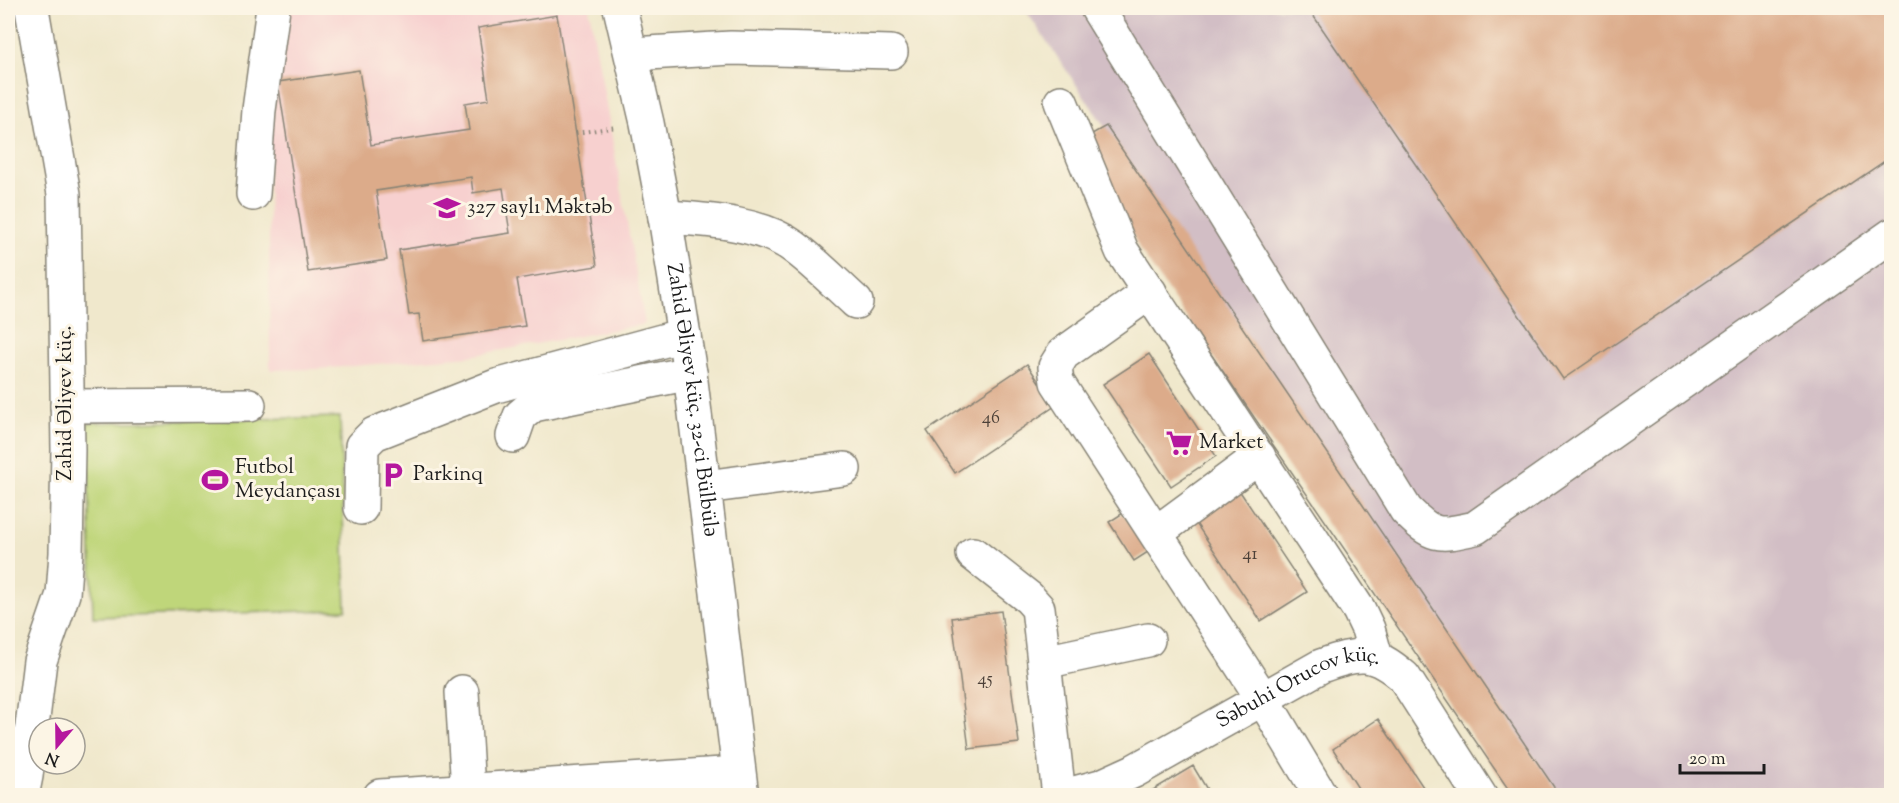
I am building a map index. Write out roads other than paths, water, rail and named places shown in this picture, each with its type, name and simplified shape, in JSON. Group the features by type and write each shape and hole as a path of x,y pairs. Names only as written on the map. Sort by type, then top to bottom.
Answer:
{"street":[{"path":"253,194 260,100 273,8"},
{"name":"Zahid Əliyev küç. 32-ci Bülbülə","path":"620,8 647,123 665,217 690,373 740,784"},
{"path":"1097,8 1406,510 1423,526 1443,535 1475,528 1892,235"},
{"name":"Zahid Əliyev küç.","path":"22,795 40,661 63,594 66,553 67,406 64,194 26,10"},
{"path":"632,54 731,48 891,52"},
{"path":"1061,102 1122,251 1359,610 1368,629 1376,657"},
{"path":"665,217 711,220 753,228 792,246 856,302"},
{"path":"1150,292 1063,354 1055,367 1057,382 1263,699 1321,795"},
{"path":"361,508 362,446 374,434 496,386 684,335"},
{"path":"513,436 520,417 533,405 690,373"},
{"path":"67,406 249,405"},
{"path":"1156,533 1259,457"},
{"path":"705,486 844,469"},
{"path":"973,554 1029,598 1038,608 1059,795"},
{"path":"1044,662 1148,640"},
{"name":"Səbuhi Orucov küç.","path":"1064,795 1101,786 1134,771 1321,666 1343,658 1376,657 1404,677 1480,795"},
{"path":"462,692 468,790"},
{"path":"380,795 468,790 740,784"}],"place":[{"name":"327 saylı Məktəb","path":"447,208"},
{"name":"Market","path":"1179,443"},
{"name":"Parkinq","path":"393,475"},
{"name":"Futbol Meydançası","path":"215,480"}]}
